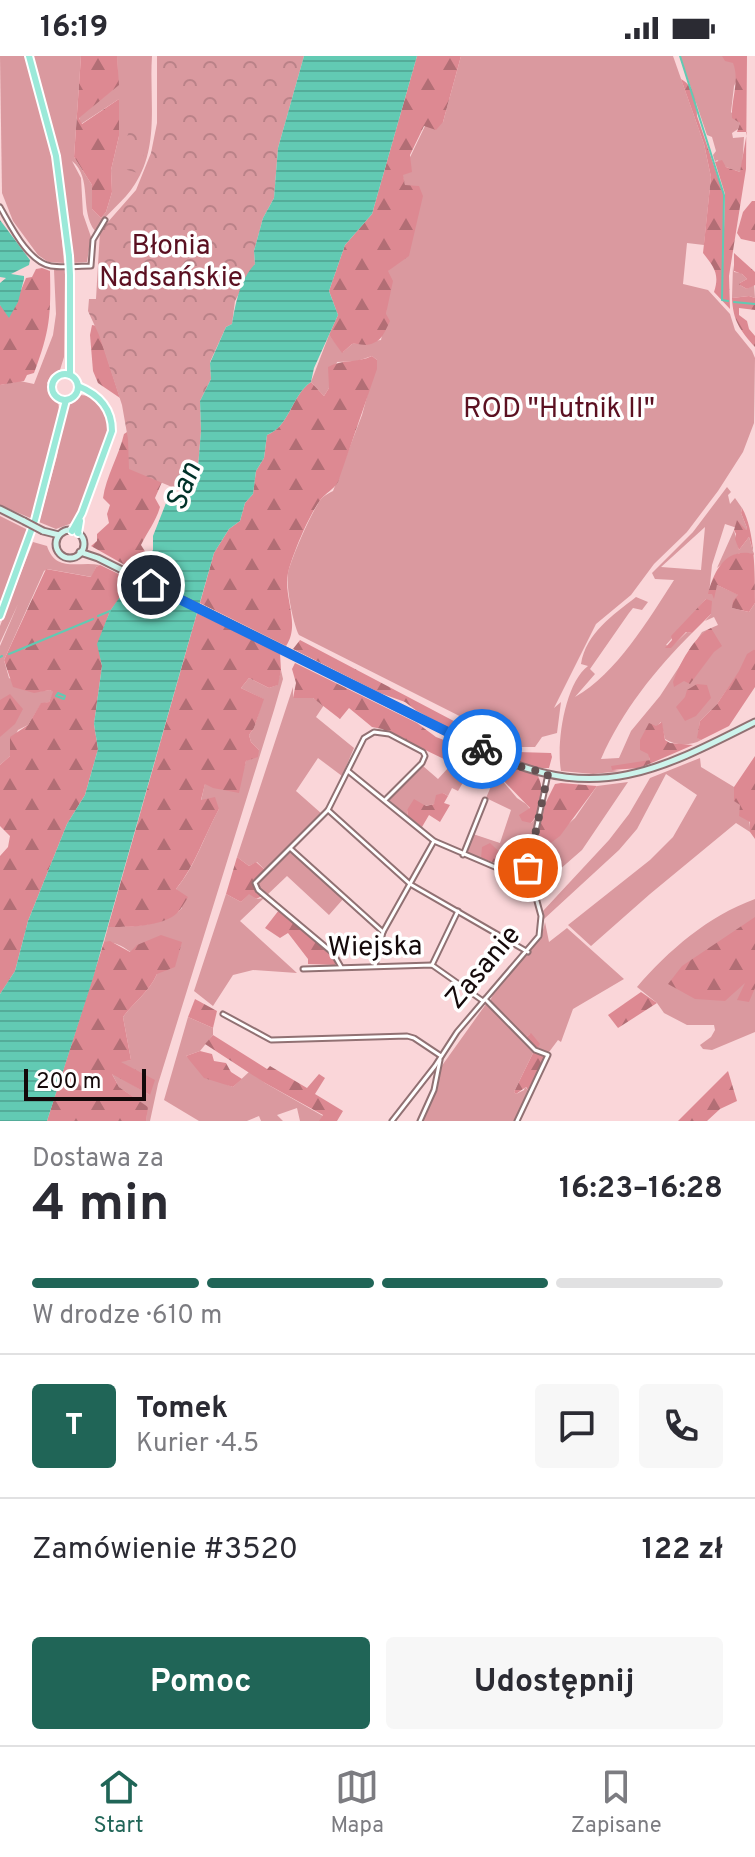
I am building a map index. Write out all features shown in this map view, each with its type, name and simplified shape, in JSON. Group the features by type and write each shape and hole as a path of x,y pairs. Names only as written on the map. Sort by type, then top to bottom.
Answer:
{"main road":[{"path":"29,56 55,151 69,256 66,374 77,389 97,397 110,415 112,435 75,532"},
{"path":"63,400 53,394 51,385 55,377 66,374"},
{"path":"0,616 39,508 63,400 77,389"}],"street":[{"path":"0,207 33,255 42,263 52,266 91,266 93,240 105,220"},
{"path":"0,509 58,538 75,532 83,539 82,550 73,557 64,556 57,549 58,538"},
{"path":"82,550 498,757 548,774 598,779 644,773 677,761 755,722"},
{"path":"341,967 333,953 255,886 257,878 328,810 364,738 374,732 389,734 425,756 422,763 385,800"},
{"path":"348,771 434,841 504,870 529,875"},
{"name":"Zasanie","path":"393,1120 484,1000 539,936 542,921 529,875 530,851 548,774"},
{"path":"463,855 485,800"},
{"path":"328,810 410,884 528,952"},
{"path":"375,966 383,932 434,841"},
{"path":"290,848 383,932"},
{"path":"432,965 458,911"},
{"name":"Wiejska","path":"303,969 432,965 484,1000 535,1050 548,1055 517,1121"},
{"path":"223,1014 271,1040 414,1038 441,1056 434,1090 420,1121"}],"green space":[{"path":"0,56 25,56 55,164 64,263 48,262 38,255 13,221 2,193"},
{"path":"32,56 81,56 74,157 92,185 92,209 101,218 112,192 111,170 119,136 119,99 81,124 79,117 118,85 117,56 152,56 152,122 148,154 131,190 95,231 90,223 82,176 72,161 81,178 83,214 91,237 87,262 73,263 57,147"},
{"path":"81,56 117,56 119,85 79,118 82,124 119,99 119,136 111,170 112,192 101,218 92,209 92,185 74,157"},
{"name":"Błonia Nadsańskie","path":"157,56 304,56 278,148 274,198 263,218 254,251 255,264 235,301 232,324 226,327 210,362 211,379 200,401 198,467 184,492 129,469 122,405 88,311 89,299 96,299 100,231 136,190 151,153 157,123"},
{"path":"417,56 461,56 443,122 436,130 424,126 410,155 412,172 403,175 405,185 419,186 423,196 409,256 388,271 393,281 386,314 390,321 376,342 352,344 342,353 329,335 338,315 329,291 345,245 372,214"},
{"name":"ROD \"Hutnik II\"","path":"461,56 673,56 704,144 711,177 704,245 687,243 683,284 708,290 730,314 735,330 755,358 754,423 743,452 687,532 654,564 631,595 596,624 554,708 561,702 557,733 542,737 535,747 521,747 299,635 288,587 290,566 308,522 322,498 333,491 362,415 377,360 372,356 337,362 324,396 311,382 329,335 343,352 352,344 381,340 388,271 405,185 402,174 425,126 443,122"},
{"path":"680,56 734,56 744,66 734,86 731,112 740,123 732,133 733,138 744,137 740,172 717,160 715,162 712,137 707,135"},
{"path":"722,56 747,56 746,132 737,132 740,123 732,118 735,70 733,63 725,61"},
{"path":"681,79 694,94 697,116 724,195 722,300 725,194 715,162 722,160 726,167 740,172 746,136 746,169 729,276 730,309 714,292 715,271 703,253 711,177 704,144"},
{"path":"129,131 149,137 138,173 117,167"},
{"path":"755,201 755,242 741,239 737,233 743,212"},
{"path":"734,253 755,272 755,285 747,289 738,284 747,279 734,271"},
{"path":"733,265 734,272 741,273 747,279 738,284 747,289 754,284 755,298 732,298"},
{"path":"42,268 50,271 50,300 46,334 34,373 27,375 24,381 0,385 0,305 12,312 26,278"},
{"path":"54,270 65,270 64,357 60,370 51,375 47,383 58,399 60,421 35,520 0,507 0,385 20,381 34,384 53,335 56,314"},
{"path":"732,298 755,298 755,310 739,308 739,315 747,321 755,336 755,347 738,325"},
{"path":"92,325 97,326 120,398 98,383 93,371"},
{"path":"372,356 377,360 377,369 338,482 316,506 290,565 287,582 292,629 286,646 200,603 214,553 229,529 240,521 245,503 253,494 267,435 281,425 304,388 311,382 324,396 329,388 328,367"},
{"path":"79,395 95,400 106,417 105,447 75,522 56,529 39,522 57,456 65,406"},
{"path":"133,428 165,475 155,498 160,507 141,545 146,553 139,573 91,546 97,541 97,534 109,523 107,514 110,505 103,498 105,490 124,434"},
{"path":"727,487 731,492 728,495 730,504 735,498 742,508 747,528 746,531 725,524 712,565 709,594 717,585 739,595 732,608 749,612 755,603 755,649 717,704 700,721 698,738 701,740 673,743 665,739 661,722 651,740 650,760 613,770 621,771 593,774 561,771 564,714 573,686 588,666 581,664 588,643 602,626 636,597 648,602 642,610 633,608 629,613 590,669 595,674 575,697 618,660 642,628 674,580 655,579 652,573 693,532","holes":["705,527 701,570 661,567","706,599 711,614 705,621 714,617 718,625 702,632 660,696 631,731 619,758 601,759 640,692 692,633 687,632 671,647 666,645"]},
{"path":"742,508 750,528 753,551 749,537 739,550 735,539 737,520 747,528"},
{"path":"0,516 28,530 0,605"},
{"path":"734,530 739,550 749,537 754,555 738,554 717,568"},
{"path":"33,542 47,546 56,560 62,563 100,565 92,577 44,571 4,660 9,678 34,692 54,692 49,702 41,704 28,725 18,730 10,756 0,765 0,646 18,604 0,643 0,626"},
{"path":"736,554 753,554 755,603 749,612 732,608 738,595 717,585 714,599 712,594 708,594 723,562"},
{"path":"100,565 133,581 110,611 98,644 102,666 94,724 98,749 85,795 67,824 28,921 15,971 0,994 0,856 8,847 10,836 0,826 0,765 10,756 10,737 28,725 41,703 49,702 53,692 34,693 13,687 4,660 46,569 91,577"},
{"path":"706,599 712,601 711,614 692,633 686,632 671,648 665,648 672,640 671,636"},
{"path":"197,613 280,653 278,685 269,688 249,678 241,688 264,699 249,735 259,750 258,757 246,761 239,793 205,784 201,800 215,797 219,809 194,861 176,889 188,897 179,911 157,923 108,927"},
{"path":"711,628 722,646 690,684 684,681 674,687 673,682 688,652 699,637"},
{"path":"300,640 505,748 518,752 551,753 549,768 536,767 502,755 405,702 380,693 293,649"},
{"path":"755,649 755,687 729,726 701,740 697,738 700,721 717,704 747,654"},
{"path":"295,663 417,723 436,737 538,776 541,794 531,823 522,821 519,815 530,808 496,773 485,768 479,776 372,727 349,708 340,719 313,698 293,698 296,683 292,669"},
{"path":"281,670 283,679 274,710 158,1084 150,1121 146,1121 147,1107 119,1087 111,1072 150,1095 119,1061 131,1060 123,1017 146,992 157,974 125,948 104,942 108,927 157,922 182,908 176,889 194,861 219,809 201,801 205,783 240,780 246,761 259,750 249,735 263,699 241,688 249,678 269,688 277,685"},
{"path":"697,684 707,685 711,698 696,716 685,721 676,707 687,690"},
{"path":"293,687 293,698 313,698 324,705 316,717 354,748 342,776 318,758 296,791 322,814 265,870 257,862 249,866 237,857"},
{"path":"10,694 23,709 15,724 0,737 0,700"},
{"path":"662,722 665,740 693,745 640,768 612,770 611,766 650,760 648,754 640,750 640,740 649,723 656,726"},
{"path":"755,756 755,839 750,832 750,822 739,816 740,805 734,801 734,787"},
{"path":"700,758 701,767 734,787 735,801 747,815 750,832 736,823 591,946 568,925 650,860 673,837 697,795 666,774 637,829 619,850 544,919 543,911 609,840 650,778"},
{"path":"423,766 438,779 449,767 468,774 458,791 452,788 448,796 443,793 434,804 407,810 408,816 389,800"},
{"path":"484,767 496,773 526,804 530,809 531,823 536,818 527,853 507,859 481,858 485,861 466,853 473,834 500,843 511,810 486,798 492,784 479,776"},
{"path":"628,782 582,850 535,891 532,857 575,818 597,786"},
{"path":"555,784 597,786 560,836 532,857 545,804"},
{"path":"443,793 448,796 444,803 450,805 440,822 429,815 422,827 408,816 407,810 414,799 426,806 434,804 436,795"},
{"path":"490,843 507,859 515,850 526,851 525,873 481,858 482,847"},
{"path":"290,850 344,898 329,915 287,876 266,896 259,889 257,881"},
{"path":"237,857 249,866 256,862 265,870 256,878 254,886 262,896 256,899 249,894 241,902 226,894"},
{"path":"249,893 256,899 264,898 240,921 297,973 253,970 233,975 213,1006 194,991 226,894 241,902"},
{"path":"755,899 755,1032 712,1050 703,1049 700,1045 711,1037 714,1025 687,1025 664,1013 637,987 690,936 721,915"},
{"path":"279,910 327,949 336,961 335,965 308,964 308,959 288,933 280,938 265,928"},
{"path":"755,917 755,988 749,1002 737,1000 745,983 725,1001 695,999 668,984 682,966"},
{"path":"545,922 549,942 567,928 624,979 573,1009 561,1042 558,1040 549,1052 537,1049 530,1034 525,1038 490,1002 502,981 535,945"},
{"path":"161,935 182,942 175,967 157,974 146,992 123,1017 131,1060 121,1062 155,1080 150,1095 112,1074 119,1087 148,1107 146,1121 47,1121 104,942 110,941 130,952 137,945"},
{"path":"641,992 657,1003 618,1028 608,1015"},
{"path":"195,999 217,1011 213,1028 188,1017"},
{"path":"486,1004 533,1053 514,1092 516,1094 525,1087 528,1090 515,1121 422,1121 438,1085 441,1067"},
{"path":"188,1017 213,1028 213,1035 200,1051 186,1056 213,1079 233,1087 250,1071 323,1116 320,1121 300,1121 297,1108 277,1115 283,1121 261,1121 259,1116 247,1121 199,1121 164,1100"},
{"path":"531,1033 540,1044 535,1052 546,1055 528,1090 526,1087 516,1094 514,1092 533,1053 522,1041"},
{"path":"213,1035 267,1069 270,1066 307,1088 319,1074 325,1078 315,1094 343,1111 337,1121 319,1121 323,1115 265,1083 205,1044"},
{"path":"200,1051 212,1054 214,1061 226,1063 231,1072 242,1079 233,1087 204,1078 186,1056"},
{"path":"728,1071 737,1101 720,1109 707,1121 678,1121"}],"shaded area":[{"path":"304,56 417,56 372,214 345,245 329,291 338,315 314,368 311,382 299,395 281,425 267,435 253,494 245,503 240,521 229,529 214,553 93,978 47,1121 0,1121 0,994 15,971 28,921 67,824 85,795 98,749 94,724 102,666 97,644 110,611 153,550 153,536 168,498 188,488 176,478 186,469 198,467 200,401 211,379 210,363 226,327 232,324 242,284 255,264 254,251 263,218 274,198 278,148"},
{"path":"0,220 30,260 29,265 11,274 24,276 24,279 18,302 9,318 0,305 0,283 6,278 0,277"}],"waterway":[{"path":"680,56 724,195 722,300 728,301"},
{"path":"734,302 755,304"},
{"path":"98,616 110,611"},
{"path":"9,654 93,619"},
{"path":"58,693 65,696 64,699 56,696 58,693"}],"way so far":[{"path":"482,749 522,767 548,774 528,868"}],"route":[{"path":"151,585 482,749"}],"water label":[{"name":"San","path":"185,487"}]}
